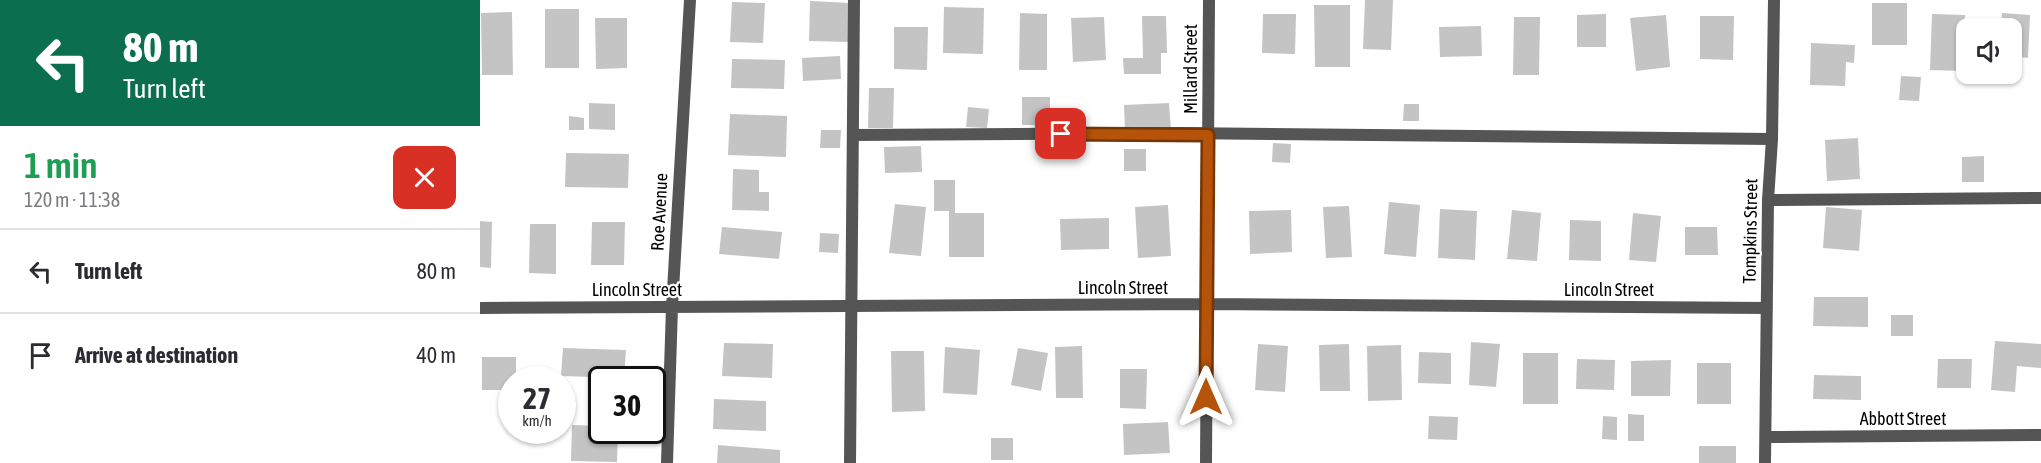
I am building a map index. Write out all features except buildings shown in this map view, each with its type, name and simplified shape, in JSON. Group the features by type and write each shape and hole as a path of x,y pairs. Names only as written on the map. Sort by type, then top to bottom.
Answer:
{"street":[{"name":"Roe Avenue","path":"667,463 672,307 690,0"},
{"path":"850,463 854,0"},
{"name":"Millard Street","path":"1206,463 1209,0"},
{"name":"Tompkins Street","path":"1766,463 1768,200 1772,139 1774,0"},
{"path":"853,135 1177,133 1772,139"},
{"path":"1768,200 2041,198"},
{"name":"Lincoln Street","path":"480,308 1207,304 1767,308"},
{"name":"Abbott Street","path":"1766,436 2041,435"}],"route":[{"path":"1061,134 1208,135 1206,397"}]}
